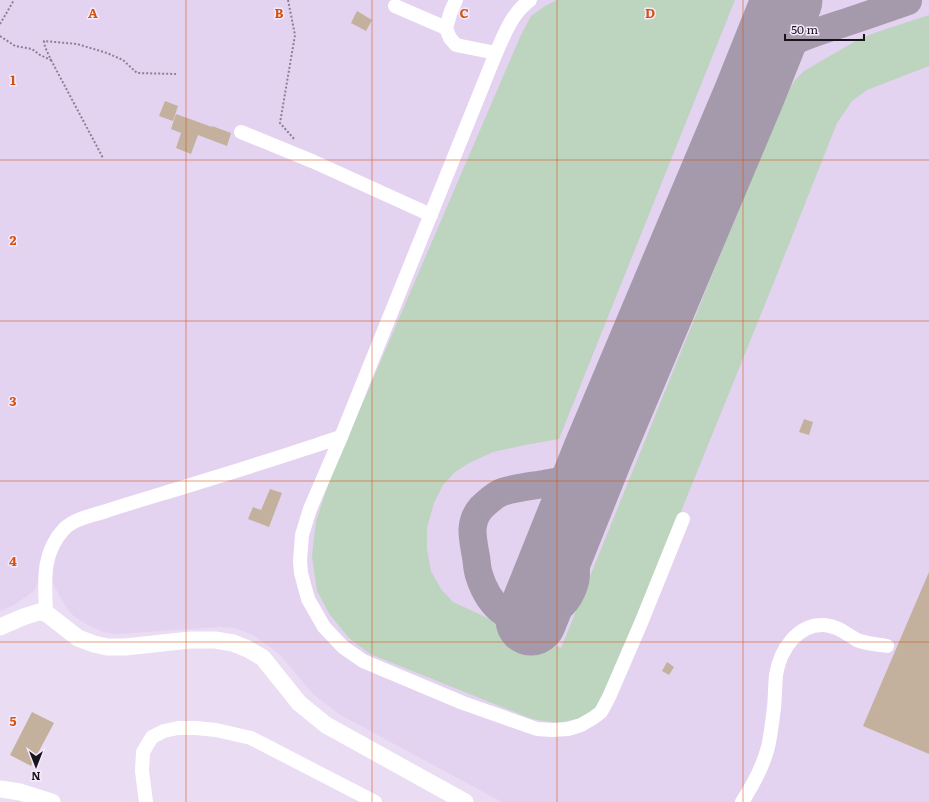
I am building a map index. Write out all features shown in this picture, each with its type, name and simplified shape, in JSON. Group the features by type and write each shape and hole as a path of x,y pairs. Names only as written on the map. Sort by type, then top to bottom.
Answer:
{"main road":[{"path":"0,627 39,612 46,613 78,638 107,647 190,640 215,640 233,643 248,649 262,658 299,703 326,725 465,802"},
{"path":"0,788 20,792 52,802"}],"lane":[{"path":"456,0 446,28 450,38 456,45 496,52"},
{"path":"530,0 513,16 496,52 431,215 310,509 302,535 300,551 301,573 304,589 324,627 343,647 363,661 463,703 537,729 568,729 581,725 601,712 641,623 683,519"},
{"path":"395,6 446,28"},
{"path":"241,132 312,160 431,215"},
{"path":"46,613 45,569 47,560 55,541 65,528 76,521 340,437"},
{"path":"742,802 754,784 767,750 772,729 776,675 780,661 790,641 806,628 824,625 833,626 840,629 858,640 887,646"},
{"path":"146,802 142,771 143,752 152,737 164,731 178,728 216,730 251,738 366,801"}],"path":[{"path":"0,24 14,0"},
{"path":"288,0 295,35 280,123 298,144"},
{"path":"0,36 15,46 32,49 40,56 51,60"},
{"path":"103,158 51,60 44,41 77,44 107,53 123,60 137,73 176,74"}],"shaded area":[{"path":"0,0 929,0 929,802 502,802 339,714 313,694 282,657 274,650 253,635 235,628 220,627 117,634 103,632 75,617 68,610 53,583 38,583 34,591 14,605 0,611"}],"green space":[{"path":"557,0 735,0 559,439 493,452 469,463 454,473 443,485 434,503 427,528 427,549 431,571 441,589 453,602 492,620 561,648 785,95 795,80 804,71 859,39 929,15 929,66 867,90 852,101 837,123 608,692 598,708 582,718 557,723 532,719 370,654 349,638 330,615 317,591 312,556 316,521 330,479 520,37 531,16"}],"building":[{"path":"357,11 372,20 366,31 351,23"},
{"path":"165,101 178,106 173,121 159,116"},
{"path":"176,114 231,133 227,146 198,135 191,154 176,148 181,133 171,129"},
{"path":"804,419 813,422 809,435 799,432"},
{"path":"270,489 282,493 269,527 248,519 253,507 261,510"},
{"path":"929,572 929,754 863,726"},
{"path":"667,662 674,667 669,675 662,671"},
{"path":"32,712 54,723 31,766 10,755"}],"taxiway":[{"path":"749,95 763,66 783,47 804,37 908,1"},
{"path":"576,508 572,533 576,575 574,585 567,600 551,613 534,619 512,617 504,612 489,597 478,573 472,531 474,519 481,508 500,493 516,488 559,481 575,472 598,453"}],"runway":[{"path":"531,620 598,453 749,95 787,0"}]}
